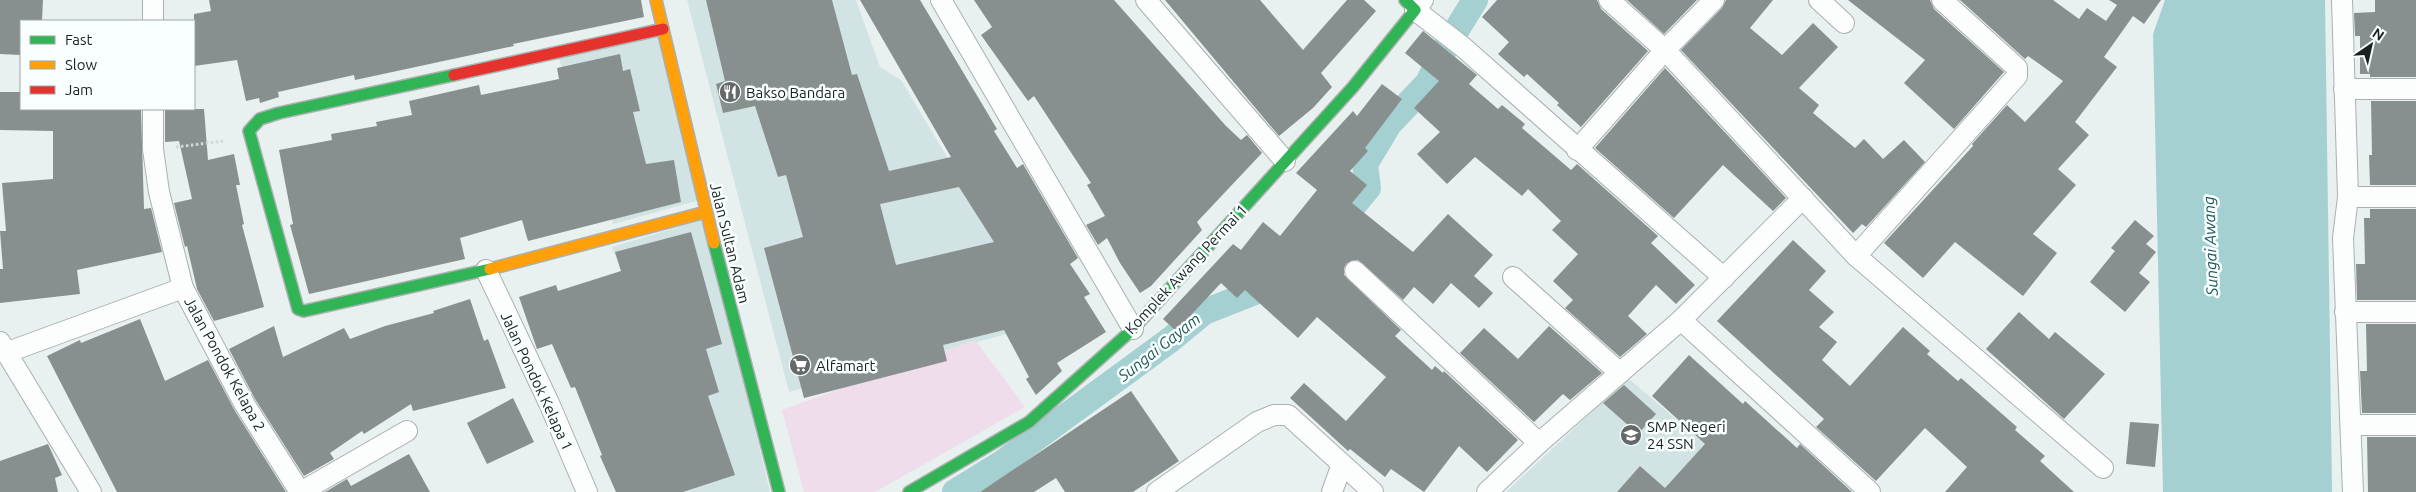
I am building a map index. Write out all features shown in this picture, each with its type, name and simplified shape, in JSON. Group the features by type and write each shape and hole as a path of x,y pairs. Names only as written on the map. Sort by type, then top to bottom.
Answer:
{"street":[{"path":"153,0 153,20"},
{"name":"Jalan Sultan Adam","path":"656,0 706,212 779,492"},
{"path":"941,0 1133,329"},
{"path":"1146,0 1285,161"},
{"path":"1609,0 1666,50 1856,256 2103,468"},
{"path":"1577,150 1666,50 1714,0"},
{"path":"1819,0 1844,23"},
{"path":"1856,256 2017,76 2017,68 2007,56 1942,0"},
{"path":"2342,0 2348,197 2343,238 2353,492"},
{"path":"1415,3 1577,150 1724,278"},
{"name":"Komplek Awang Permai 1","path":"909,492 1029,422 1133,329 1352,87 1415,3"},
{"path":"663,29 279,113 260,120 249,131 298,309 304,311 486,270 706,212"},
{"path":"2344,89 2416,89"},
{"name":"Jalan Pondok Kelapa 2","path":"153,110 153,150 159,192 183,288 246,405 301,492"},
{"path":"2348,197 2416,197"},
{"path":"1487,492 1539,443 1681,320 1803,198"},
{"name":"Jalan Pondok Kelapa 1","path":"486,270 549,403 587,492"},
{"path":"1355,272 1539,443"},
{"path":"1513,277 1620,373"},
{"path":"91,492 4,347 183,288"},
{"path":"2345,312 2416,312"},
{"path":"1681,320 1870,492"},
{"path":"1157,492 1257,422 1274,415 1288,415 1373,492"},
{"path":"2351,426 2416,425"},
{"path":"301,492 407,431"},
{"path":"1332,492 1342,464"}],"path":[{"path":"153,150 251,137"}],"shaded area":[{"path":"687,0 856,0 880,67 901,80 992,232 1018,331 789,392"},
{"path":"656,23 700,200 613,224 605,181 581,124 556,50"},
{"path":"705,219 770,492 687,492 660,423 644,332 612,247"},
{"path":"975,340 1025,407 875,492 804,492 782,410"},
{"name":"SMP Negeri 24 SSN","path":"1628,378 1760,492 1506,492"}],"water":[{"name":"Sungai Awang","path":"2165,0 2325,0 2332,492 2163,492 2153,34"}],"building":[{"path":"0,0 43,0 42,20 20,20 20,55 0,54"},
{"path":"209,0 641,0 644,17 513,44 514,46 355,80 354,75 278,92 279,97 260,103 259,98 246,101 237,60 195,66 194,14 211,11"},
{"path":"706,0 832,0 852,75 857,74 889,171 951,157 860,0 920,0 997,129 994,131 1017,168 1023,164 1078,258 1070,264 1090,294 1084,297 1106,332 1057,363 1062,371 1036,395 1026,379 1029,377 1004,330 943,345 947,361 804,398 764,248 803,237 786,175 778,177 755,106 723,113 716,84 725,81","holes":["959,187 994,242 896,265 880,204"]},
{"path":"974,0 1114,0 1226,126 1241,140 1247,135 1262,153 1197,222 1202,230 1151,286 1140,293 1120,263 1107,238 1098,245 1086,225 1105,216 1087,185 1091,183 1034,96 1028,101 981,35 992,27"},
{"path":"1165,0 1260,0 1303,50 1347,0 1364,0 1376,11 1321,73 1332,87 1313,108 1279,136"},
{"path":"1497,0 1597,0 1601,9 1648,51 1581,127 1557,105 1559,103 1527,74 1524,77 1498,54 1509,42 1482,17"},
{"path":"1627,0 1697,0 1664,34"},
{"path":"1726,0 1773,0 1750,28 1782,55 1813,23 1838,47 1799,88 1819,105 1813,113 1855,148 1864,139 1883,159 1904,140 1925,162 1866,227 1862,224 1853,233 1681,50 1722,8"},
{"path":"1848,0 1930,0 1934,9 2004,72 1954,129 1904,83 1925,60"},
{"path":"1960,0 2053,0 2079,19 2087,8 2106,21 2117,5 2109,0 2161,0 2144,24 2133,16 2104,57 2117,67 2075,122 2089,135 2058,169 2076,185 2033,234 2057,253 2023,296 1955,242 1923,278 1884,243 1973,146 1972,144 2007,105 2025,122 2063,81 2028,56 2025,59"},
{"path":"2375,0 2416,0 2416,77 2370,77 2370,74 2360,74 2360,36 2355,36 2354,13 2375,12"},
{"path":"1423,31 1477,75 1469,84 1498,109 1502,105 1525,124 1522,128 1571,170 1577,164 1658,236 1651,243 1695,285 1676,304 1656,285 1628,316 1647,334 1620,357 1565,308 1573,300 1553,281 1578,254 1552,230 1561,221 1528,189 1522,196 1475,157 1447,184 1417,154 1440,132 1414,108 1439,81 1405,53"},
{"path":"620,54 623,71 630,69 640,111 633,112 646,164 674,160 681,202 528,241 522,220 460,238 465,259 309,294 290,225 293,224 279,150 332,140 331,134 377,126 376,122 412,115 409,101 479,85 481,95 559,79 557,68"},
{"path":"1665,68 1786,198 1773,211 1723,165 1674,218 1595,148"},
{"path":"1382,84 1402,99 1365,148 1368,151 1350,171 1367,185 1352,203 1413,252 1448,214 1493,255 1474,276 1493,293 1479,308 1451,283 1433,304 1414,287 1403,300 1358,260 1347,263 1344,268 1344,275 1401,330 1395,336 1432,370 1435,366 1443,373 1444,371 1518,440 1487,472 1459,446 1424,492 1391,469 1385,477 1350,449 1348,451 1290,398 1304,383 1346,421 1386,377 1317,317 1298,338 1245,290 1237,298 1221,283 1176,331 1163,319 1233,244 1241,250 1263,222 1280,236 1317,190 1296,173 1353,111 1357,116"},
{"path":"0,92 20,92 20,110 141,110 144,209 151,208 162,252 77,270 80,294 0,303 0,269 3,269 0,231 6,231 2,183 53,179 53,131 0,130"},
{"path":"2371,101 2416,101 2416,185 2370,185 2369,155 2372,155"},
{"path":"204,109 208,160 234,154 240,185 236,185 244,224 242,225 264,307 214,321 197,289 174,203 192,199 179,141 165,142 165,110"},
{"path":"2370,209 2416,209 2416,300 2357,300 2356,264 2365,264 2364,218 2370,218"},
{"path":"2135,220 2154,236 2146,244 2156,252 2139,273 2150,282 2125,312 2090,282 2115,251 2111,248"},
{"path":"691,232 722,344 706,349 719,392 708,396 735,475 683,492 616,492 600,456 602,455 575,387 571,388 552,344 537,349 519,297 556,285 558,291 621,271 615,252"},
{"path":"1793,240 1826,271 1809,290 1834,312 1819,327 1837,342 1822,360 1850,386 1903,327 1930,351 1927,354 1958,381 1961,378 2017,427 2015,430 2045,456 2040,461 2074,492 1945,492 1967,467 1925,428 1876,481 1816,427 1824,419 1717,321"},
{"path":"470,299 484,341 488,339 506,388 413,411 411,404 364,434 362,431 330,453 334,459 304,476 255,399 229,349 274,326 283,357 344,328 350,339 385,326 434,313 433,311"},
{"path":"2019,312 2049,339 2055,332 2105,374 2064,419 1986,349"},
{"path":"140,319 165,381 208,360 235,411 286,492 117,492 47,356 80,340 81,343"},
{"path":"2366,324 2416,324 2416,413 2362,413 2360,371 2367,371"},
{"path":"1549,326 1602,373 1570,400 1563,394 1534,422 1460,353 1484,328 1518,359"},
{"path":"1689,355 1743,404 1745,401 1797,448 1800,444 1852,492 1617,492 1640,466 1665,488 1705,444 1652,396"},
{"path":"1624,385 1656,414 1638,434 1603,403"},
{"path":"1131,391 1179,461 1133,492 1065,492 1056,478 1034,492 980,492"},
{"path":"513,398 534,442 487,464 467,423"},
{"path":"2130,422 2159,424 2155,467 2126,464"},
{"path":"2367,437 2416,437 2416,492 2368,492"},
{"path":"48,444 62,475 55,478 58,492 0,492 0,461"},
{"path":"409,454 430,492 325,492 347,479 351,486"}],"waterway":[{"name":"Sungai Gayam","path":"1332,231 1368,188 1365,164 1389,124 1428,83 1443,52 1475,0"},
{"name":"Sungai Gayam","path":"955,492 1002,463 1170,340 1204,312 1255,292 1279,274"}],"traffic: fast":[{"path":"909,492 1029,422 1133,329 1353,87 1415,10 1405,0"},
{"path":"454,75 279,113 260,119 249,131 298,309 304,311 490,269"},
{"path":"714,243 779,492"}],"traffic: slow":[{"path":"656,0 714,243"},
{"path":"490,269 706,212"}],"traffic: jam":[{"path":"454,75 663,29"}],"place":[{"name":"Bakso Bandara","path":"730,92"},
{"name":"Alfamart","path":"800,365"},
{"name":"SMP Negeri 24 SSN","path":"1631,435"}]}
